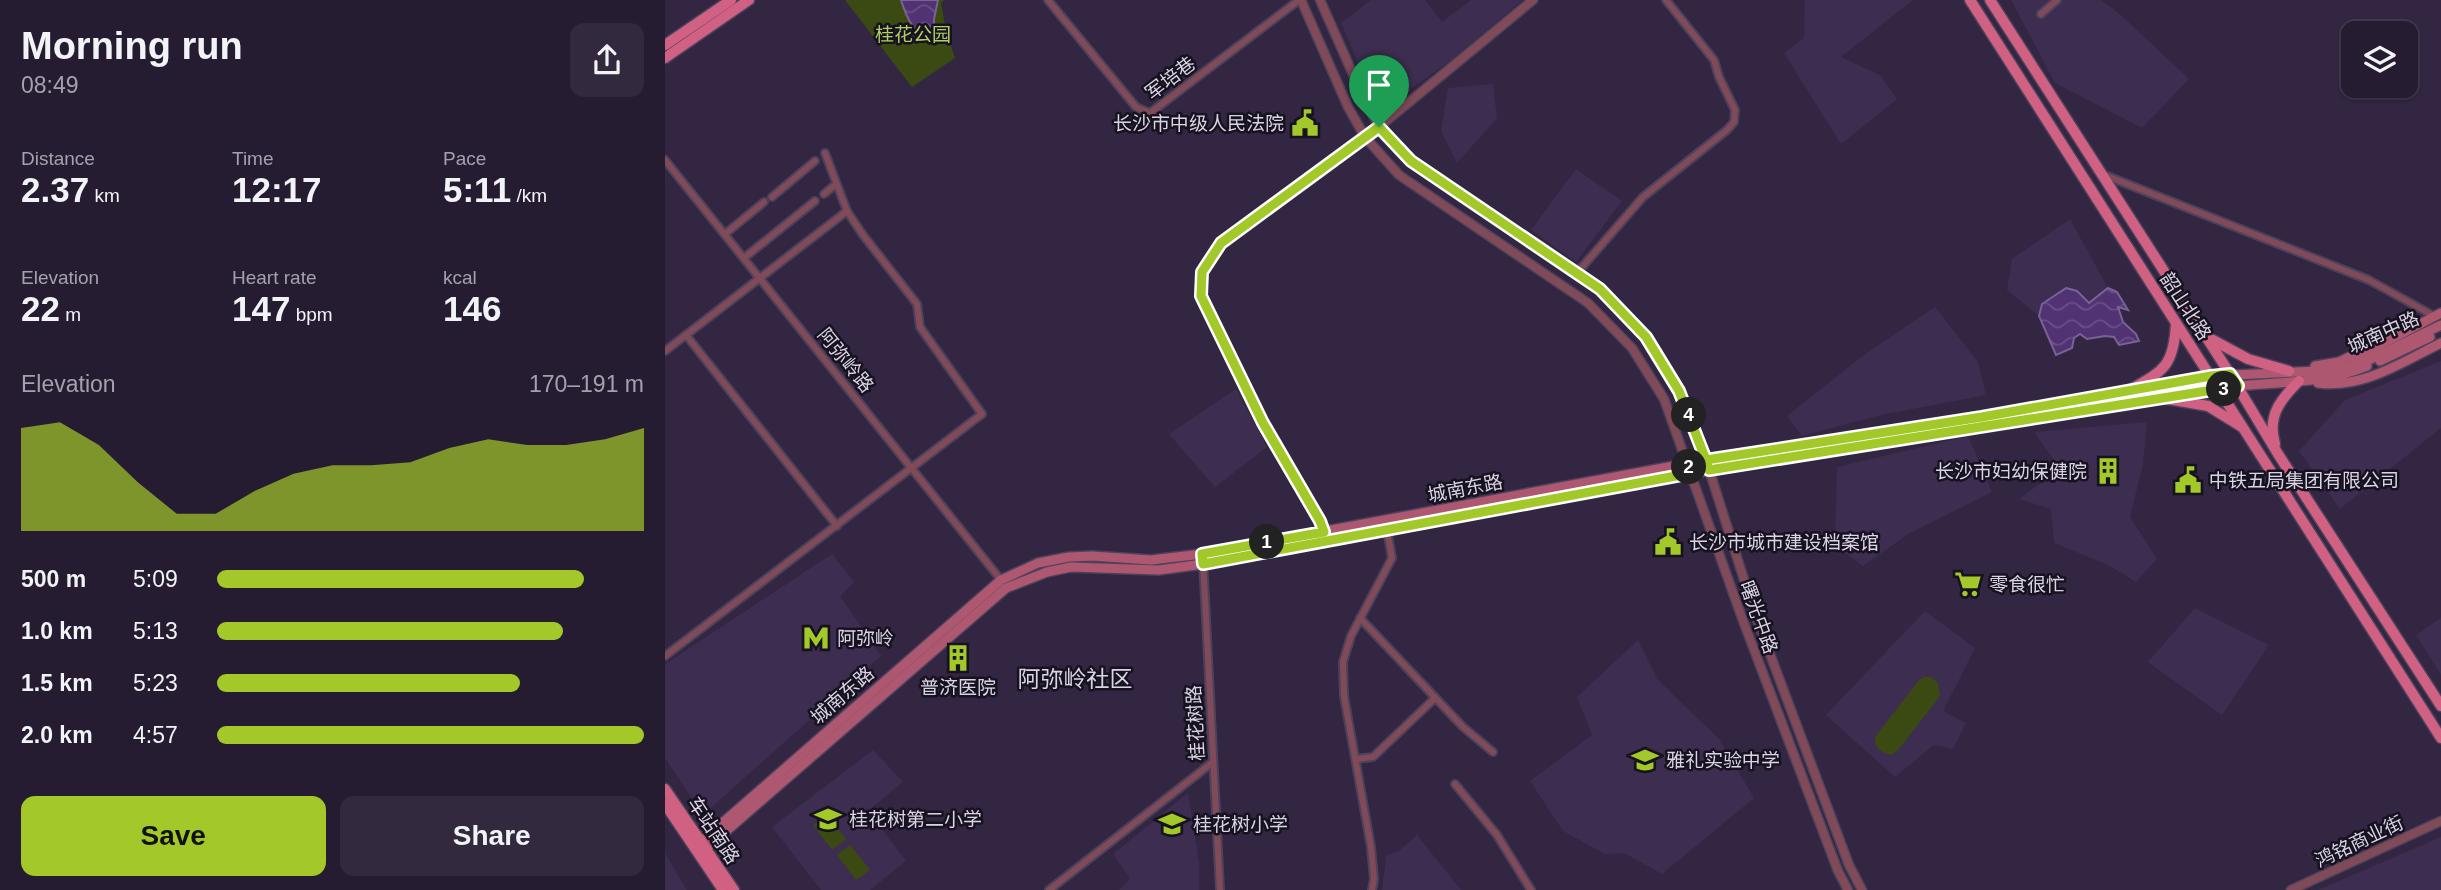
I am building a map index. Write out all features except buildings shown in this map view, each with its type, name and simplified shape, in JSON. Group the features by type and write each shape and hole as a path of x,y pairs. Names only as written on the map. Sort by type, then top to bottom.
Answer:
{"main road":[{"path":"665,45 731,0"},
{"path":"665,58 749,0"},
{"name":"韶山北路","path":"1970,0 2441,738"},
{"name":"韶山北路","path":"1990,0 2441,706"},
{"path":"2278,454 2272,435 2274,411 2297,376 2363,354 2438,315"},
{"path":"2128,391 2161,372 2175,348 2176,323"},
{"name":"城南中路","path":"2339,373 2441,325"},
{"path":"2339,373 2383,359 2441,331"},
{"path":"2205,334 2248,359 2330,384 2368,378 2441,343"},
{"name":"城南东路","path":"701,848 1006,588 1047,572 1071,567 1159,570 1324,532 1690,468 1709,470 2297,376 2339,373"},
{"name":"城南东路","path":"701,848 1001,580 1038,563 1092,556 1141,560 1202,559 1387,530 1690,468 1706,460 1982,417 2211,376 2297,376"},
{"path":"2162,398 2208,406 2245,429"},
{"name":"车站南路","path":"665,789 723,890"},
{"name":"车站南路","path":"665,804 733,890"}],"street":[{"name":"军培巷","path":"1048,0 1136,107 1150,113 1300,0"},
{"name":"曙光中路","path":"1300,0 1348,107 1365,137 1399,175 1588,303 1632,348 1664,399 1747,630 1838,871 1848,890"},
{"name":"曙光中路","path":"1320,0 1379,127 1411,161 1600,289 1646,337 1679,391 1706,460 1755,614 1849,865 1862,890"},
{"path":"1324,532 1263,423 1201,296 1202,272 1221,243 1379,127 1534,0"},
{"path":"1576,274 1643,197 1727,130 1736,116 1733,102 1719,77 1714,60 1666,0"},
{"path":"2041,14 2057,0"},
{"path":"665,656 982,414 920,327 917,304 847,211 825,153"},
{"name":"阿弥岭路","path":"665,160 1001,580"},
{"path":"772,197 815,161"},
{"path":"2102,174 2369,280 2438,315"},
{"path":"824,194 837,184"},
{"path":"744,258 815,201"},
{"path":"725,234 764,202"},
{"path":"665,351 847,211"},
{"path":"686,335 837,526"},
{"path":"1372,890 1374,879 1371,847 1344,696 1343,662 1351,636 1392,558 1387,530"},
{"name":"桂花树路","path":"1202,559 1220,890"},
{"path":"1360,618 1435,698 1493,752"},
{"path":"1356,759 1373,757 1435,698"},
{"path":"1049,890 1213,762"},
{"path":"1455,784 1497,835 1531,890"},
{"name":"鸿铭商业街","path":"2291,890 2441,821"}],"shaded area":[{"path":"1371,0 1425,0 1442,22 1471,0 1523,0 1450,61 1379,111 1341,23"},
{"path":"1805,0 1913,0 1841,57 1880,75 1897,99 1841,144 1784,53 1804,38"},
{"path":"2011,0 2101,0 2121,15 2189,79 2142,128 2055,83"},
{"path":"1493,84 1497,118 1457,163 1441,131 1448,88"},
{"path":"1576,169 1622,201 1576,262 1531,230"},
{"path":"2070,219 2108,288 2089,303 2077,291 2042,304 2039,316 2007,290 2012,259"},
{"path":"1935,307 1978,362 1986,395 1881,415 1802,436 1787,416 1865,354"},
{"path":"2441,361 2441,428 2340,509 2299,451 2345,400"},
{"path":"1236,389 1267,447 1215,487 1169,434"},
{"path":"2147,422 2143,464 2130,517 2157,559 2136,582 2108,565 2054,543 2051,509 2019,499 2060,469 2034,432"},
{"path":"1968,436 1992,492 1908,534 1863,566 1835,546 1837,467"},
{"path":"832,554 854,582 840,596 881,656 703,815 665,758 665,664"},
{"path":"2195,608 2269,645 2222,715 2148,662"},
{"path":"1925,611 1975,648 1943,711 1966,723 1953,749 1934,745 1895,777 1826,715"},
{"path":"2441,618 2441,675 2416,635"},
{"name":"雅礼实验中学","path":"1638,640 1658,680 1719,739 1754,798 1662,874 1624,853 1605,854 1563,831 1530,781 1592,735 1577,697"},
{"name":"桂花树第二小学","path":"873,750 903,782 868,811 906,861 870,890 821,890 772,827"},
{"name":"桂花树小学","path":"1188,793 1199,862 1199,890 1119,890 1130,879 1113,854"},
{"path":"1417,835 1461,890 1382,890 1386,856 1399,851"},
{"path":"2441,837 2441,890 2318,890"},
{"path":"665,853 687,890 665,890"}],"green space":[{"name":"桂花公园","path":"845,0 944,0 941,3 946,30 955,58 912,87"},
{"path":"1924,677 1931,677 1938,683 1940,696 1899,749 1891,755 1885,753 1877,747 1875,737"},
{"path":"827,815 846,839 832,850 813,825"},
{"path":"850,845 870,870 856,880 837,855"}],"water":[{"path":"901,0 938,0 934,31 927,33 916,29 908,19"},
{"path":"2066,288 2077,291 2089,303 2108,288 2117,292 2128,310 2118,307 2123,322 2136,334 2139,341 2119,345 2114,337 2087,339 2080,334 2074,338 2072,348 2056,355 2039,316 2042,304"}],"place":[{"name":"长沙市中级人民法院","path":"1305,123"},
{"name":"长沙市妇幼保健院","path":"2108,471"},
{"name":"中铁五局集团有限公司","path":"2188,480"},
{"name":"长沙市城市建设档案馆","path":"1668,542"},
{"name":"零食很忙","path":"1968,584"},
{"name":"阿弥岭","path":"816,638"},
{"name":"普济医院","path":"958,658"},
{"name":"雅礼实验中学","path":"1645,760"},
{"name":"桂花树第二小学","path":"828,819"},
{"name":"桂花树小学","path":"1172,824"}],"district":[{"name":"阿弥岭社区","path":"1075,679"}],"route":[{"path":"1379,127 1221,243 1202,272 1201,296 1263,423 1324,532 1202,554 1203,564 1692,473 1688,464 1706,460 1982,417 2211,376 2230,374 2238,386 1709,470 1706,460 1679,391 1646,337 1600,289 1411,161 1379,127"}]}
